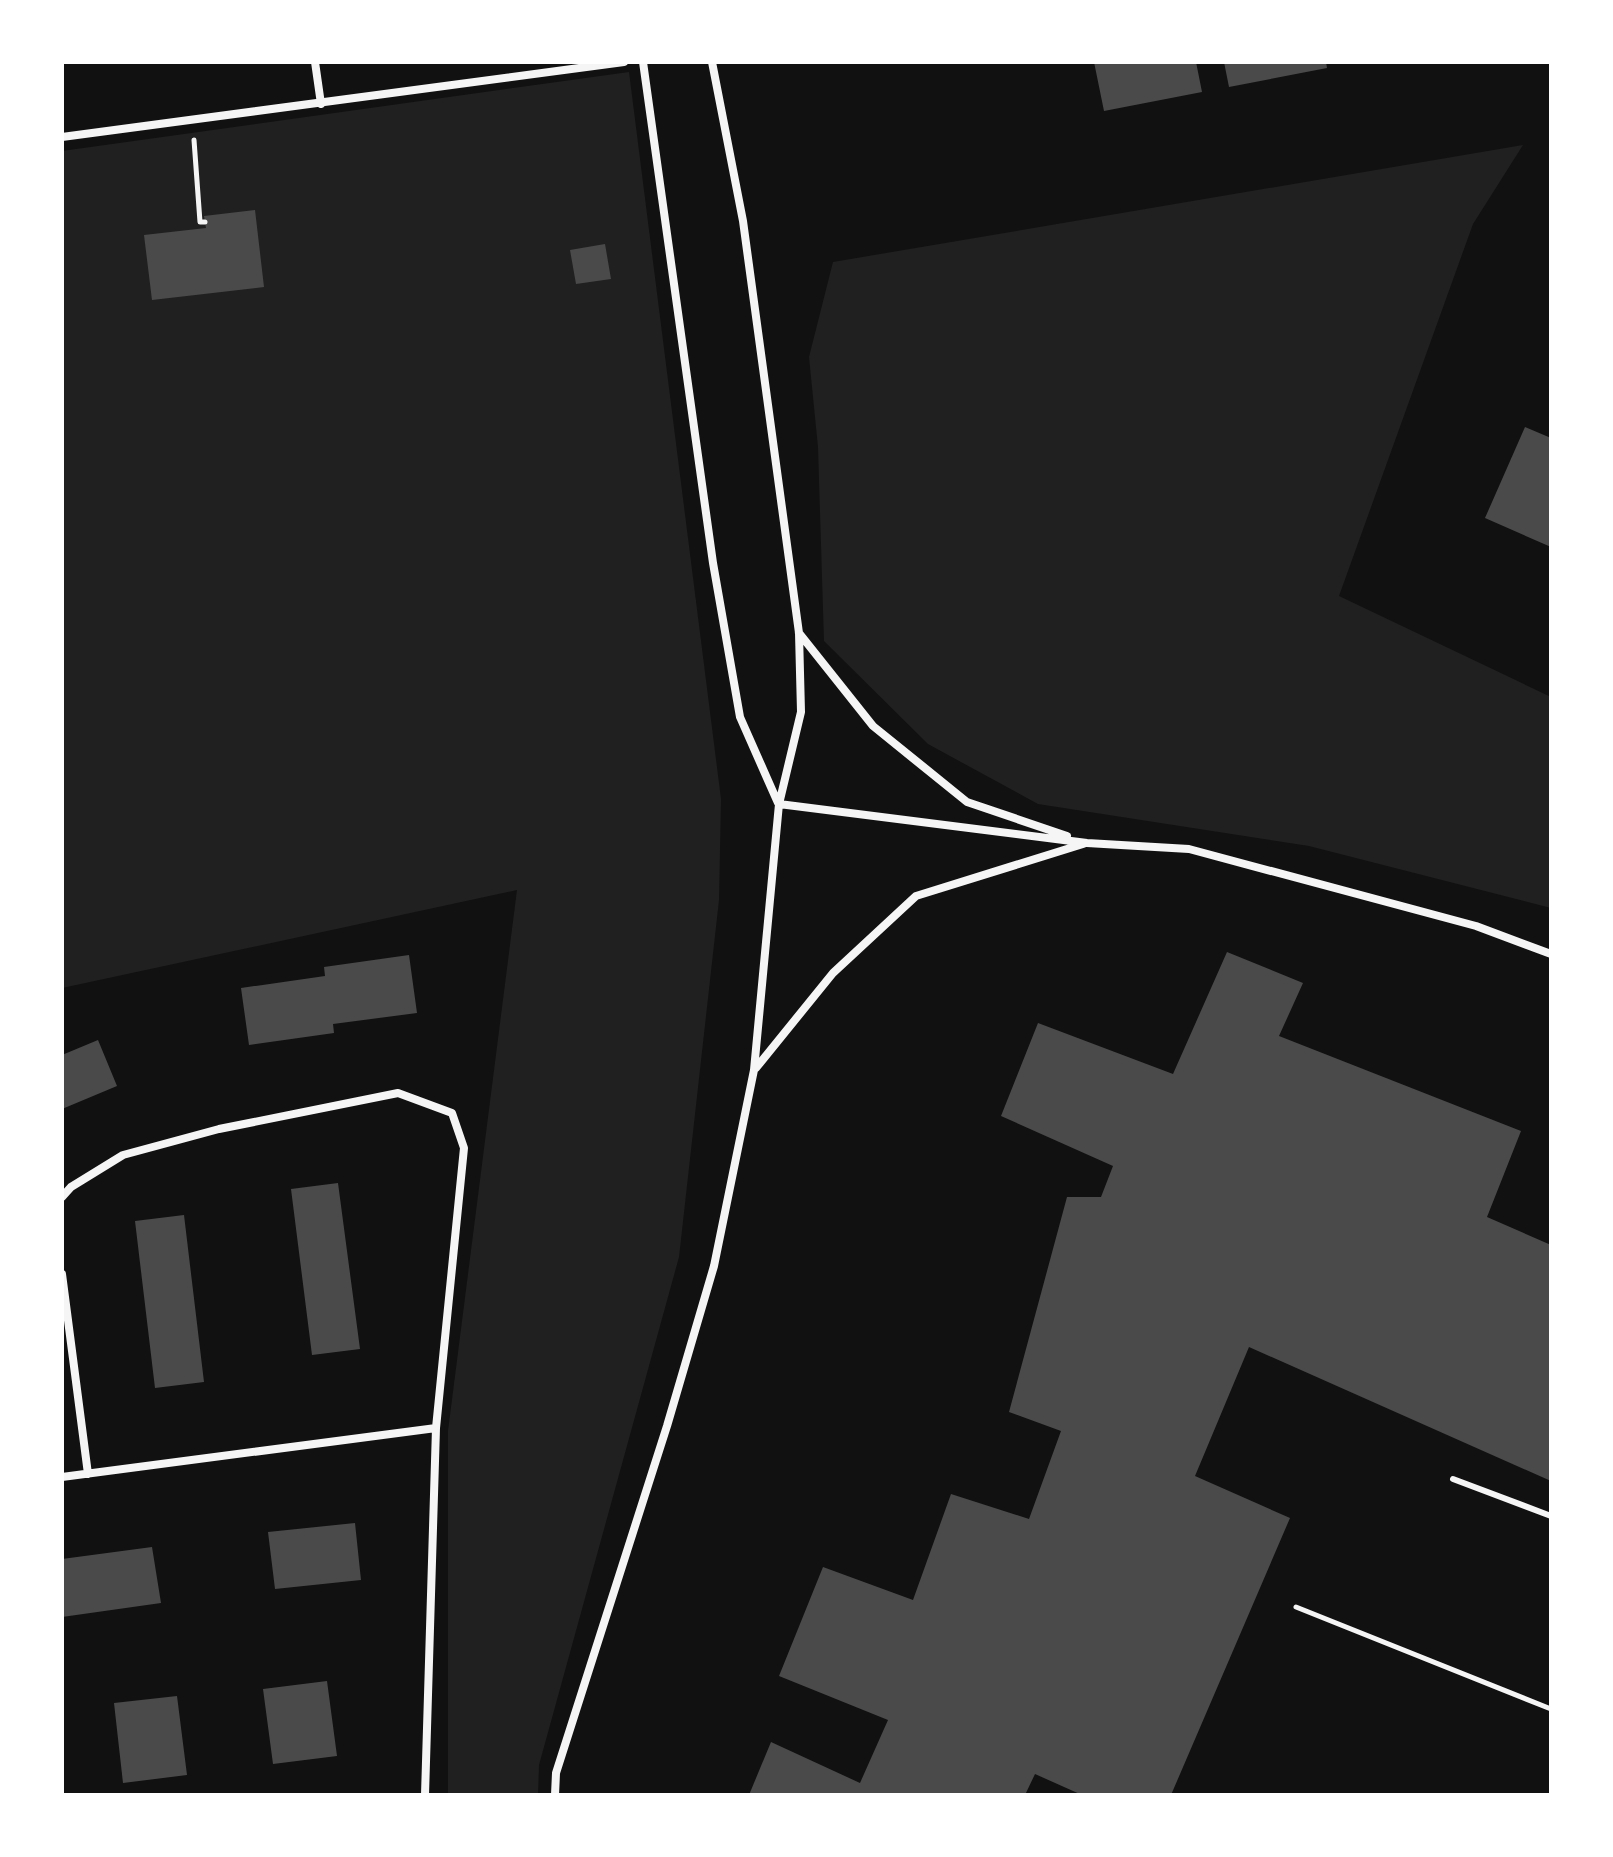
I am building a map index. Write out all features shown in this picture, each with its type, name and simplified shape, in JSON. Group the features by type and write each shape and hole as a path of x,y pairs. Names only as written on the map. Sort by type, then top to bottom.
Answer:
{"street":[{"path":"315,62 321,104"},
{"path":"62,137 624,62"},
{"path":"643,62 713,563 740,717 779,804"},
{"path":"555,1795 556,1773 667,1426 714,1266 754,1070 779,804 801,712 799,633 743,221 712,62"},
{"path":"799,633 873,726 967,802 1087,843"},
{"path":"779,804 1087,843 1189,849 1476,926 1551,954"},
{"path":"754,1070 833,973 916,896 1087,843"},
{"path":"62,1197 71,1187 123,1155 219,1129 398,1093 452,1113 464,1148 436,1428 425,1795"},
{"path":"62,1274 88,1474"},
{"path":"62,1477 436,1428"}],"lane":[{"path":"1453,1479 1551,1516"}],"path":[{"path":"192,121 200,222 205,222"},
{"path":"1296,1607 1551,1709"}],"shaded area":[{"path":"629,72 721,799 719,900 679,1257 539,1765 538,1795 448,1795 448,1431 517,890 62,988 62,151"},
{"path":"1523,145 1473,224 1339,596 1551,697 1551,908 1309,846 1038,804 928,744 824,641 818,447 809,357 833,262"}],"building":[{"path":"1094,62 1196,62 1202,92 1104,111"},
{"path":"1224,62 1326,62 1327,68 1229,87"},
{"path":"255,210 264,287 152,300 144,235 206,228 204,216"},
{"path":"605,244 611,279 576,284 570,250"},
{"path":"1525,427 1551,438 1551,547 1485,518"},
{"path":"1227,952 1303,983 1279,1036 1521,1131 1487,1217 1551,1245 1551,1481 1249,1347 1195,1476 1290,1518 1171,1795 1082,1795 1035,1774 1025,1795 749,1795 771,1742 860,1783 888,1720 779,1676 823,1567 913,1600 951,1494 1029,1519 1061,1431 1009,1412 1067,1197 1101,1197 1113,1166 1001,1116 1038,1023 1173,1074"},
{"path":"409,955 417,1013 333,1024 334,1033 249,1045 241,988 325,976 324,967"},
{"path":"98,1040 117,1086 62,1109 62,1055"},
{"path":"338,1183 360,1349 312,1355 291,1189"},
{"path":"184,1215 204,1382 155,1388 135,1221"},
{"path":"355,1523 361,1580 275,1589 268,1532"},
{"path":"152,1547 161,1603 62,1617 62,1559"},
{"path":"327,1681 337,1756 273,1764 263,1689"},
{"path":"177,1696 187,1775 123,1783 114,1703"}]}
